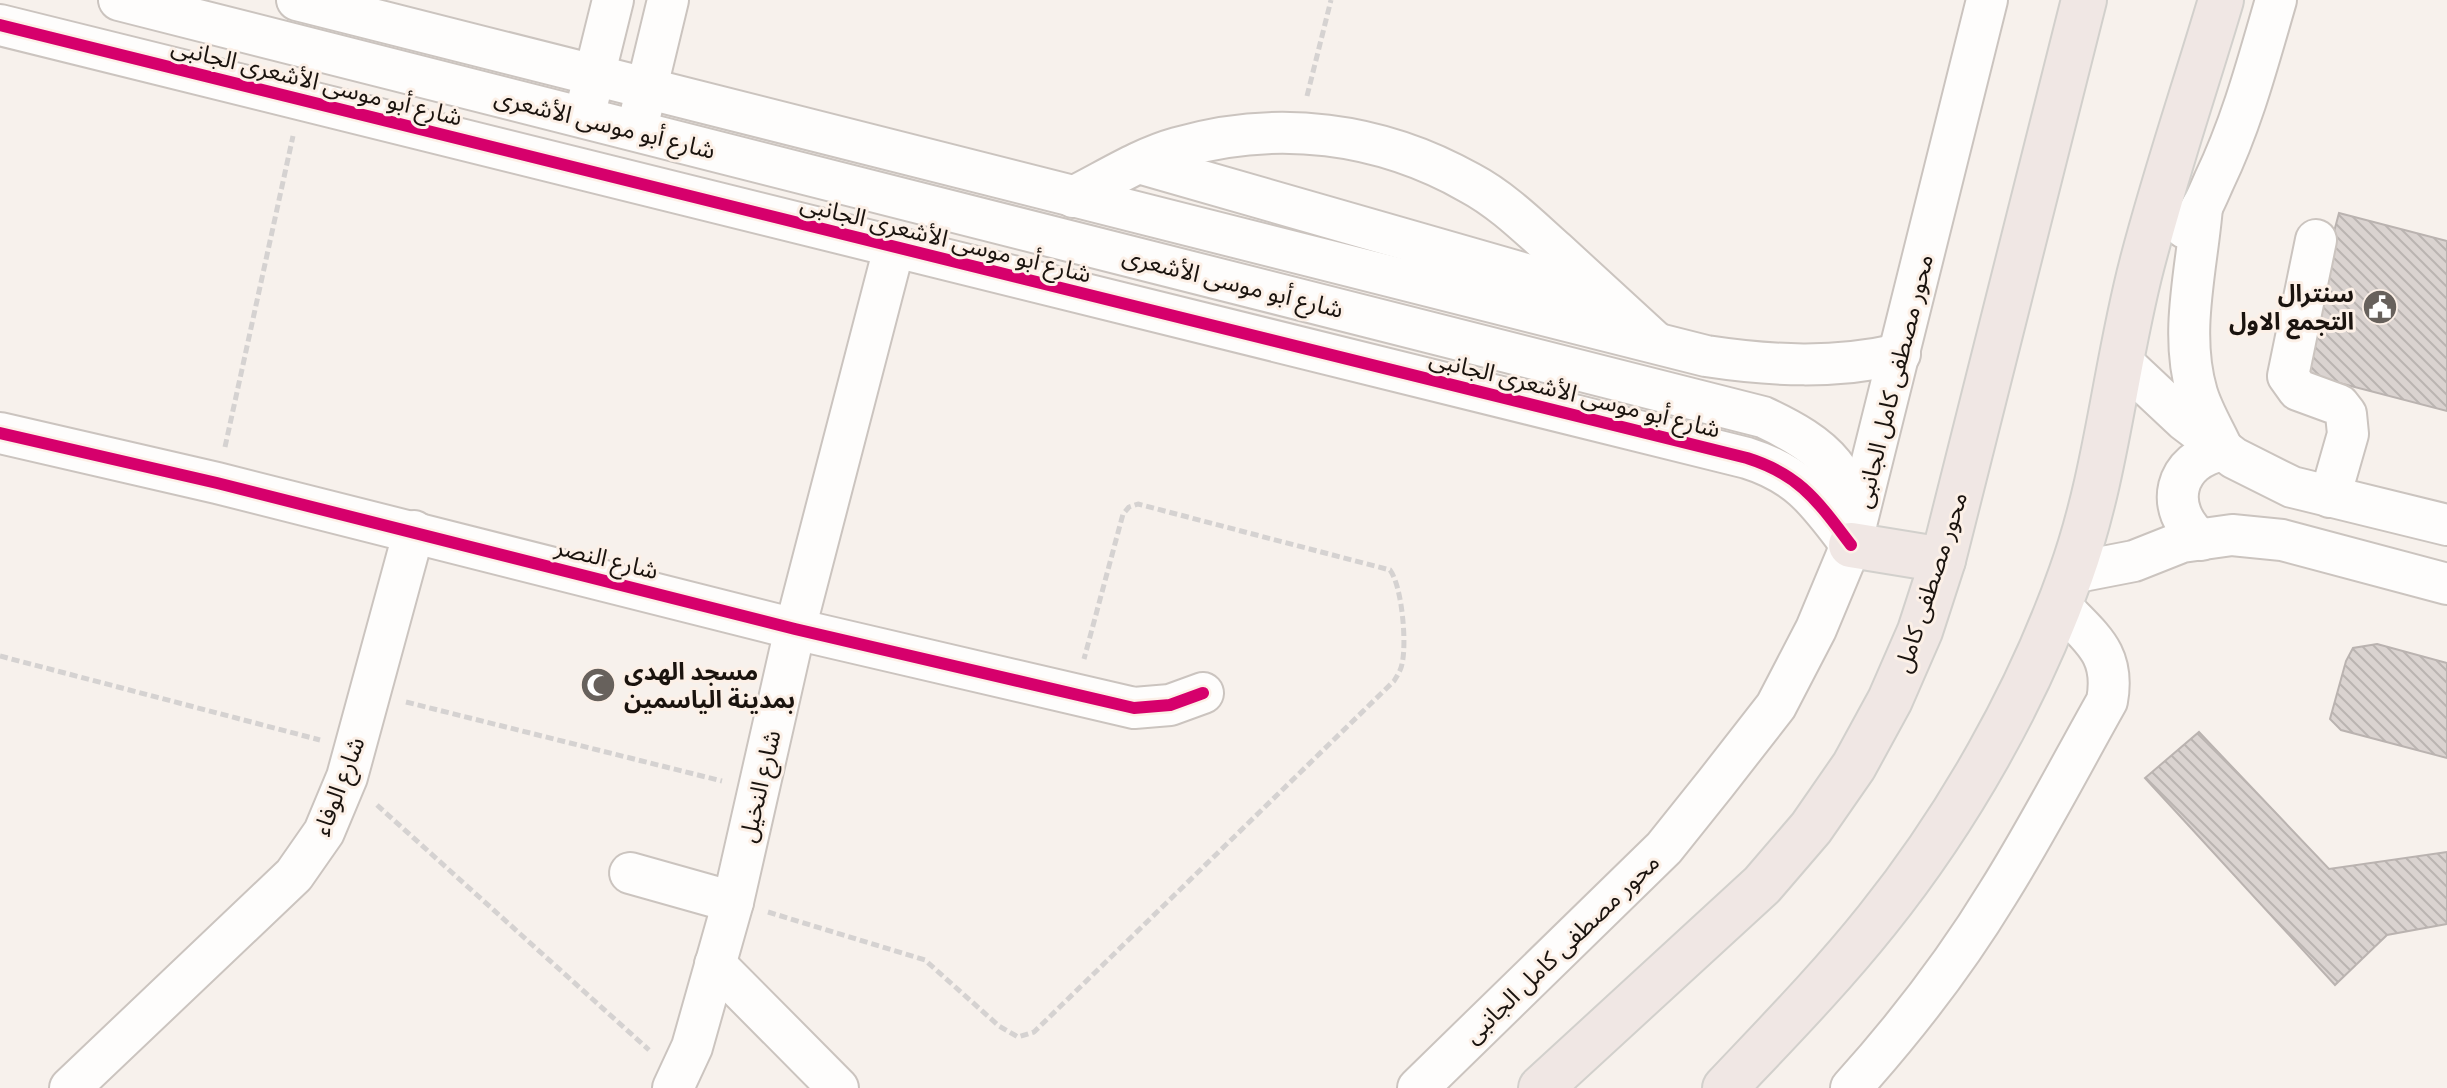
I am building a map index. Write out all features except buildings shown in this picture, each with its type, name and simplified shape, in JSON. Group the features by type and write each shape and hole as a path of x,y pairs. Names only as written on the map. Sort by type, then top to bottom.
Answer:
{"main road":[{"name":"محور مصطفى كامل","path":"1541,1088 1762,885 1811,828 1854,766 1890,700 1920,631 1943,560 2084,0"},
{"path":"1725,1088 1818,990 1878,918 1929,850 2013,707 2065,589 2091,509 2142,263 2221,0"},
{"path":"1851,545 1943,560"}],"street":[{"name":"شارع أبو موسى الأشعرى","path":"119,0 1763,417 1793,431 1820,451 1841,475 1852,505 1851,545"},
{"name":"شارع أبو موسى الأشعرى","path":"298,0 1719,358 1798,366 1840,364 1900,354"},
{"path":"584,118 613,0"},
{"path":"637,131 668,0"},
{"path":"2142,263 2196,219 2247,101 2276,0"},
{"name":"محور مصطفى كامل الجانبى","path":"1418,1088 1664,848 1776,706 1816,629 1851,545 1900,354 1976,8"},
{"name":"شارع أبو موسى الأشعرى الجانبى","path":"0,25 1747,458 1775,467 1792,478 1825,510 1851,545"},
{"path":"1073,197 1175,148 1235,134 1298,132 1358,139 1417,156 1472,184 1522,220 1657,344"},
{"path":"1139,163 1607,297"},
{"path":"2202,207 2190,301 2190,360 2197,395 2223,450"},
{"path":"2316,240 2288,376 2298,390 2339,405 2346,414 2348,434 2330,497"},
{"name":"شارع النخيل","path":"676,1083 692,1047 733,902 795,629 894,248"},
{"path":"2120,360 2184,420 2223,450 2292,487 2447,525"},
{"name":"شارع النصر","path":"0,433 414,531 795,629 1134,708 1170,705 1203,693"},
{"path":"2201,540 2190,531 2178,507 2181,480 2197,459 2223,450"},
{"name":"شارع الوفاء","path":"70,1088 294,875 324,832 350,763 414,531"},
{"path":"1851,1088 1886,1049 1998,894 2107,701 2109,668 2065,589 2182,542 2232,535 2282,540 2447,584"},
{"path":"630,873 733,902"},
{"path":"715,964 838,1088"}],"path":[{"path":"1298,132 1331,0"},
{"path":"217,483 301,100"},
{"path":"733,902 925,960 999,1026 1018,1037 1034,1032 1394,681 1402,667 1404,652 1396,577 1390,570 1138,504 1129,507 1123,514 1075,693"},
{"path":"0,656 350,763 676,1083"},
{"path":"370,693 758,790"}],"cycle path":[{"path":"0,25 1747,458 1781,473 1807,492 1851,545"},
{"path":"0,433 217,483 795,629 1134,708 1170,705 1203,693"}],"place":[{"name":"سنترال التجمع الاول","path":"2380,307"},
{"name":"مسجد الهدى بمدينة الياسمين","path":"598,685"}]}
